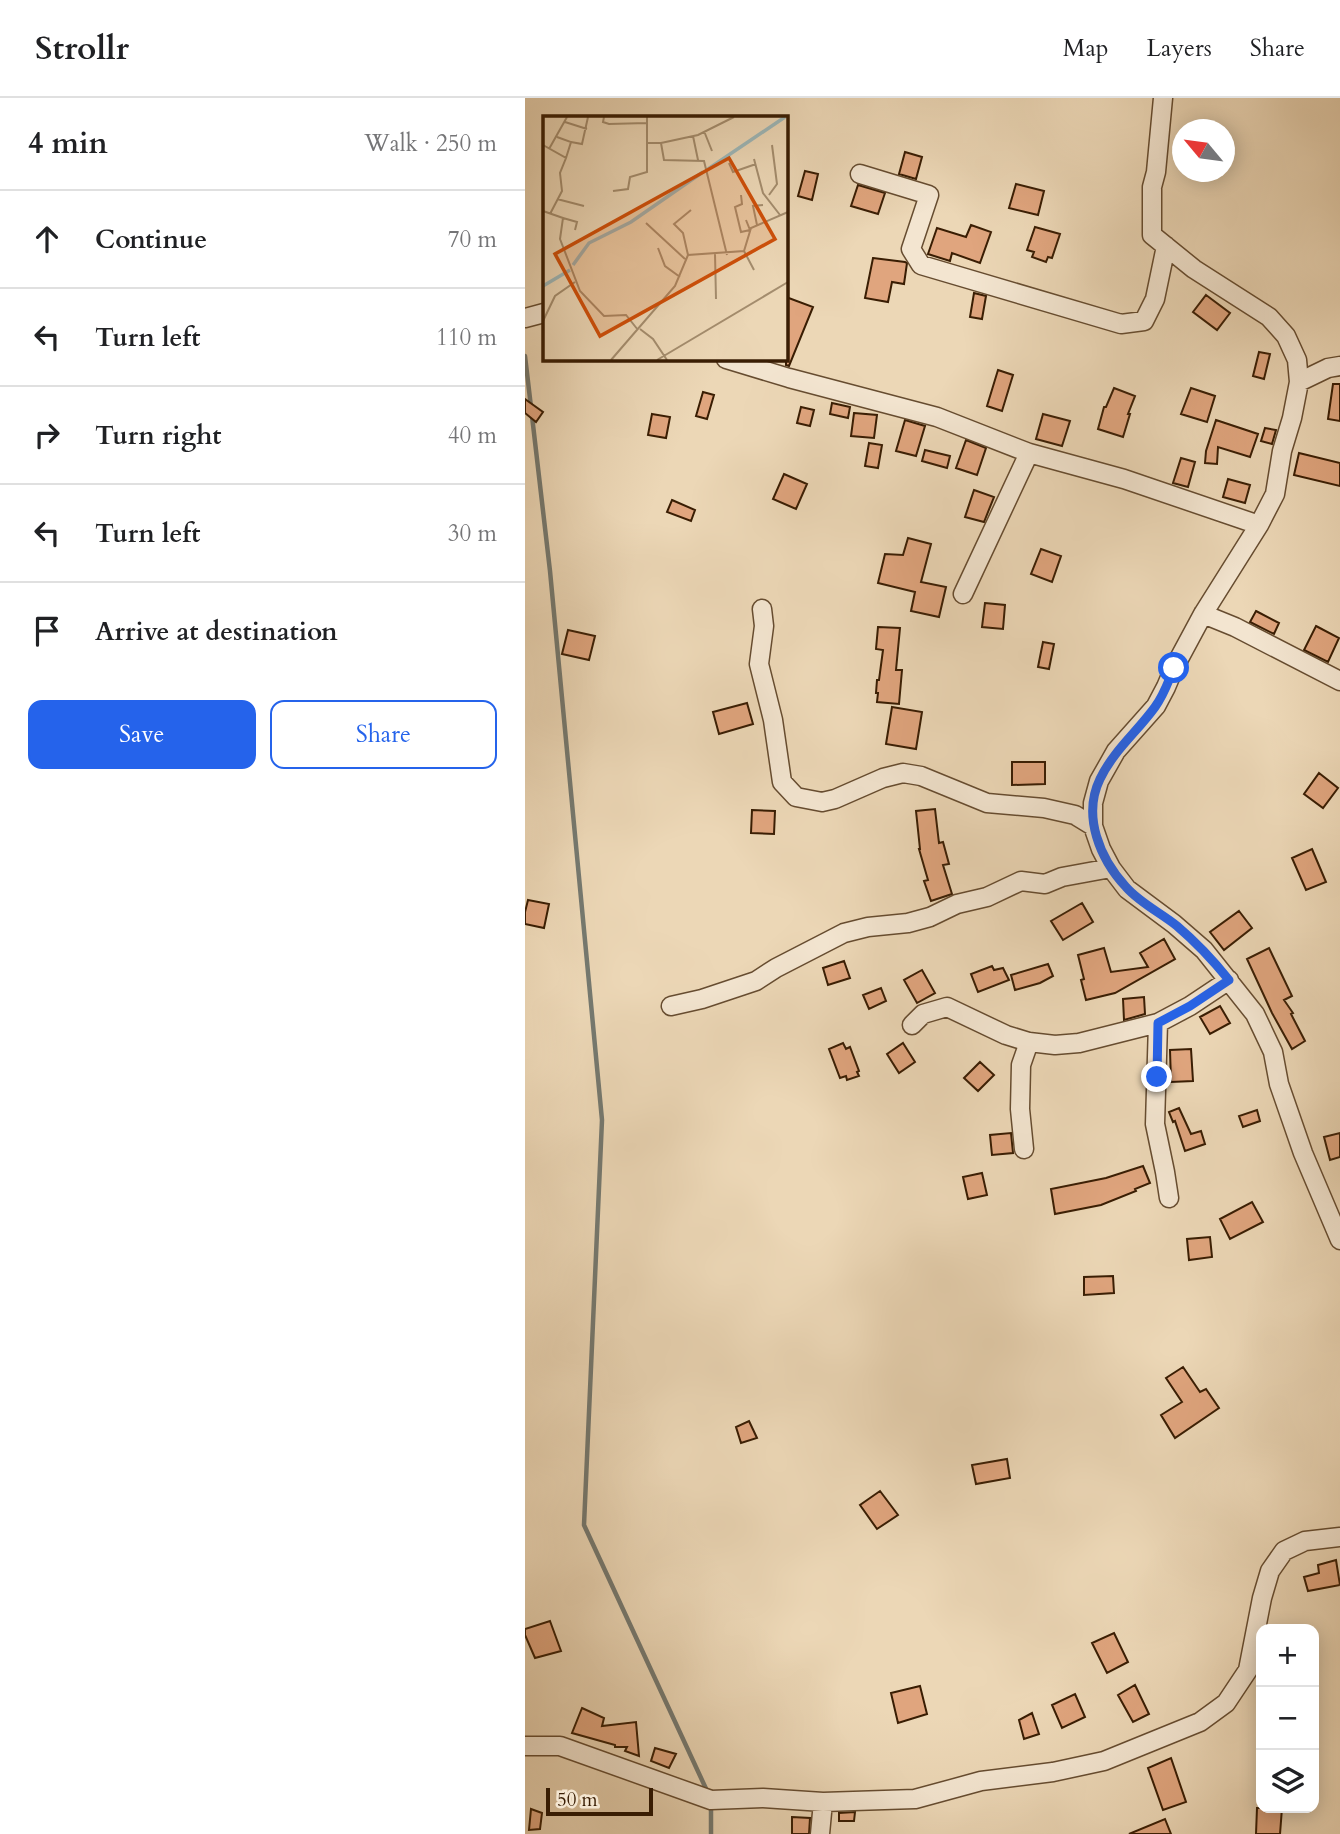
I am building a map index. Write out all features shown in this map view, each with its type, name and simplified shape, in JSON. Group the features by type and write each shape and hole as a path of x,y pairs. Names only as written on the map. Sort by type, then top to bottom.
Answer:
{"street":[{"path":"1163,98 1156,172 1152,187 1152,235 1194,270 1269,317 1286,336 1297,360 1299,382 1282,451 1275,495 1203,614 1156,706 1116,751 1099,781 1093,803 1093,826 1111,869 1127,889 1204,950 1255,1014 1273,1052 1279,1084 1303,1153 1340,1240"},
{"path":"860,174 929,195 911,249 921,265 1121,324 1144,321 1155,299 1166,246"},
{"path":"729,360 937,417 1029,453 1124,479 1259,525"},
{"path":"1299,382 1328,368 1340,366"},
{"path":"963,594 1029,453"},
{"path":"762,609 764,626 758,664 773,720 782,782 796,797 822,802 903,773 921,776 987,803 1045,808 1075,816 1093,826"},
{"path":"1203,614 1235,626 1340,681"},
{"path":"671,1006 756,981 843,933 930,917 957,904 988,897 1021,881 1045,884 1062,877 1111,869"},
{"path":"912,1025 923,1014 947,1007 1006,1035 1029,1042 1079,1044 1158,1023 1229,980"},
{"path":"1158,1023 1155,1124 1169,1198"},
{"path":"1024,1149 1020,1109 1021,1065 1029,1042"},
{"path":"525,1746 559,1746 711,1800 915,1800 981,1781 1053,1772 1104,1760 1200,1721 1226,1703 1248,1670 1270,1571 1284,1551 1305,1541 1340,1537"},
{"path":"820,1834 823,1802"}],"building":[{"path":"905,152 922,157 916,179 899,174"},
{"path":"805,171 818,174 812,200 798,196"},
{"path":"1016,184 1044,191 1038,215 1009,208"},
{"path":"858,185 885,193 878,214 851,206"},
{"path":"971,225 991,232 980,263 952,253 950,261 928,254 937,228 966,237"},
{"path":"1035,227 1060,234 1052,258 1048,257 1046,262 1032,257 1034,252 1027,250"},
{"path":"873,258 907,263 904,284 892,282 888,302 865,298"},
{"path":"974,293 986,296 982,319 970,317"},
{"path":"1206,295 1230,313 1217,330 1193,312"},
{"path":"787,297 813,307 789,366 786,365"},
{"path":"1259,352 1270,354 1264,379 1253,376"},
{"path":"998,370 1013,375 1002,411 987,406"},
{"path":"1333,384 1340,384 1340,421 1328,419"},
{"path":"1114,388 1135,396 1123,437 1098,429 1104,407"},
{"path":"1191,388 1215,396 1207,422 1181,414"},
{"path":"703,392 714,395 707,419 696,416"},
{"path":"525,399 543,412 536,422 525,413"},
{"path":"832,403 850,407 848,418 830,414"},
{"path":"801,407 814,410 810,426 797,423"},
{"path":"854,413 877,415 874,438 851,436"},
{"path":"652,414 670,417 666,438 648,435"},
{"path":"1043,414 1070,421 1062,446 1036,439"},
{"path":"905,420 925,426 916,456 896,451"},
{"path":"1216,420 1258,434 1250,457 1218,447 1217,464 1205,463"},
{"path":"1265,428 1276,430 1272,444 1261,441"},
{"path":"966,440 986,448 977,475 956,468"},
{"path":"869,443 882,445 878,468 865,466"},
{"path":"925,450 950,456 947,468 922,461"},
{"path":"1299,453 1340,463 1340,486 1294,475"},
{"path":"1181,458 1195,462 1188,487 1173,483"},
{"path":"784,474 807,484 796,509 773,499"},
{"path":"1228,479 1250,485 1245,503 1223,497"},
{"path":"974,490 994,497 984,522 965,517"},
{"path":"672,500 695,510 691,521 667,512"},
{"path":"908,538 931,544 921,582 946,587 939,617 911,611 915,592 878,583 885,554 903,555"},
{"path":"1041,549 1061,556 1052,582 1031,574"},
{"path":"985,603 1005,605 1003,629 982,627"},
{"path":"1256,611 1279,623 1274,634 1250,622"},
{"path":"1316,626 1339,638 1328,662 1304,650"},
{"path":"878,627 900,628 896,670 902,670 899,704 877,702 877,680 883,650 876,649"},
{"path":"568,630 595,636 589,660 562,654"},
{"path":"1043,642 1054,644 1049,669 1038,667"},
{"path":"747,703 753,724 719,734 713,712"},
{"path":"892,707 922,712 916,749 886,744"},
{"path":"1012,762 1045,762 1045,784 1012,785"},
{"path":"1319,773 1338,788 1323,808 1304,794"},
{"path":"935,809 939,843 943,842 949,864 943,865 952,894 931,901 924,881 928,880 919,849 916,811"},
{"path":"752,810 775,811 774,834 751,833"},
{"path":"1312,849 1326,882 1306,890 1292,858"},
{"path":"528,900 549,904 544,928 525,924"},
{"path":"1082,903 1093,922 1063,940 1051,921"},
{"path":"1239,911 1252,928 1224,950 1210,932"},
{"path":"1164,939 1175,959 1115,993 1086,1000 1078,955 1104,948 1111,972 1148,967 1140,953"},
{"path":"1269,948 1292,996 1284,1000 1305,1041 1292,1049 1247,959"},
{"path":"844,961 850,978 828,985 823,968"},
{"path":"1048,964 1053,976 1015,990 1011,975"},
{"path":"992,966 994,970 1003,968 1009,980 978,992 971,974"},
{"path":"922,970 935,993 917,1003 904,980"},
{"path":"881,988 886,1001 869,1009 863,995"},
{"path":"1144,997 1145,1014 1124,1020 1123,999"},
{"path":"1220,1006 1230,1023 1210,1034 1200,1017"},
{"path":"843,1043 846,1049 850,1047 859,1071 859,1076 847,1080 846,1076 840,1078 829,1049"},
{"path":"903,1043 915,1062 899,1073 887,1054"},
{"path":"1191,1049 1193,1081 1171,1082 1170,1050"},
{"path":"980,1062 994,1075 978,1091 964,1078"},
{"path":"1179,1108 1191,1134 1201,1131 1205,1144 1185,1151 1175,1121 1173,1122 1169,1112"},
{"path":"1257,1110 1260,1121 1243,1127 1239,1116"},
{"path":"1011,1133 1013,1153 992,1155 990,1135"},
{"path":"1340,1133 1340,1157 1330,1160 1324,1137"},
{"path":"1143,1166 1150,1183 1135,1189 1136,1191 1101,1205 1055,1214 1051,1189 1106,1178"},
{"path":"982,1173 987,1195 968,1199 963,1177"},
{"path":"1252,1202 1263,1222 1230,1239 1220,1219"},
{"path":"1210,1237 1212,1257 1189,1260 1187,1239"},
{"path":"1113,1276 1114,1293 1084,1295 1084,1277"},
{"path":"1183,1367 1200,1392 1206,1389 1219,1408 1175,1438 1161,1415 1182,1402 1166,1378"},
{"path":"749,1421 757,1438 741,1443 736,1427"},
{"path":"1007,1459 1010,1478 976,1484 972,1465"},
{"path":"880,1491 898,1515 877,1529 860,1505"},
{"path":"1336,1560 1340,1585 1308,1591 1304,1577 1319,1573 1318,1565"},
{"path":"550,1621 561,1651 535,1658 525,1629"},
{"path":"1114,1633 1128,1662 1107,1673 1092,1643"},
{"path":"1135,1685 1149,1714 1133,1722 1118,1695"},
{"path":"920,1686 927,1714 898,1723 891,1693"},
{"path":"1075,1694 1085,1717 1062,1728 1052,1705"},
{"path":"582,1708 604,1718 602,1726 636,1722 639,1756 625,1751 627,1747 615,1747 572,1733"},
{"path":"1032,1713 1039,1734 1024,1739 1019,1720"},
{"path":"655,1748 676,1754 669,1768 651,1761"},
{"path":"1171,1758 1186,1802 1163,1810 1148,1768"},
{"path":"531,1809 542,1813 540,1829 529,1830"},
{"path":"855,1812 854,1821 839,1821 839,1813"},
{"path":"1257,1813 1282,1813 1280,1834 1256,1834"},
{"path":"792,1817 810,1818 809,1834 792,1834"},
{"path":"1165,1819 1171,1834 1129,1834"}],"waterway":[{"path":"525,356 531,407"},
{"path":"532,416 550,571 602,1120 584,1525 708,1793"},
{"path":"711,1805 711,1834"}],"route":[{"path":"1157,1077 1158,1023 1229,980 1204,950 1127,889 1111,869 1093,826 1093,803 1099,781 1116,751 1156,706 1174,668"}]}
